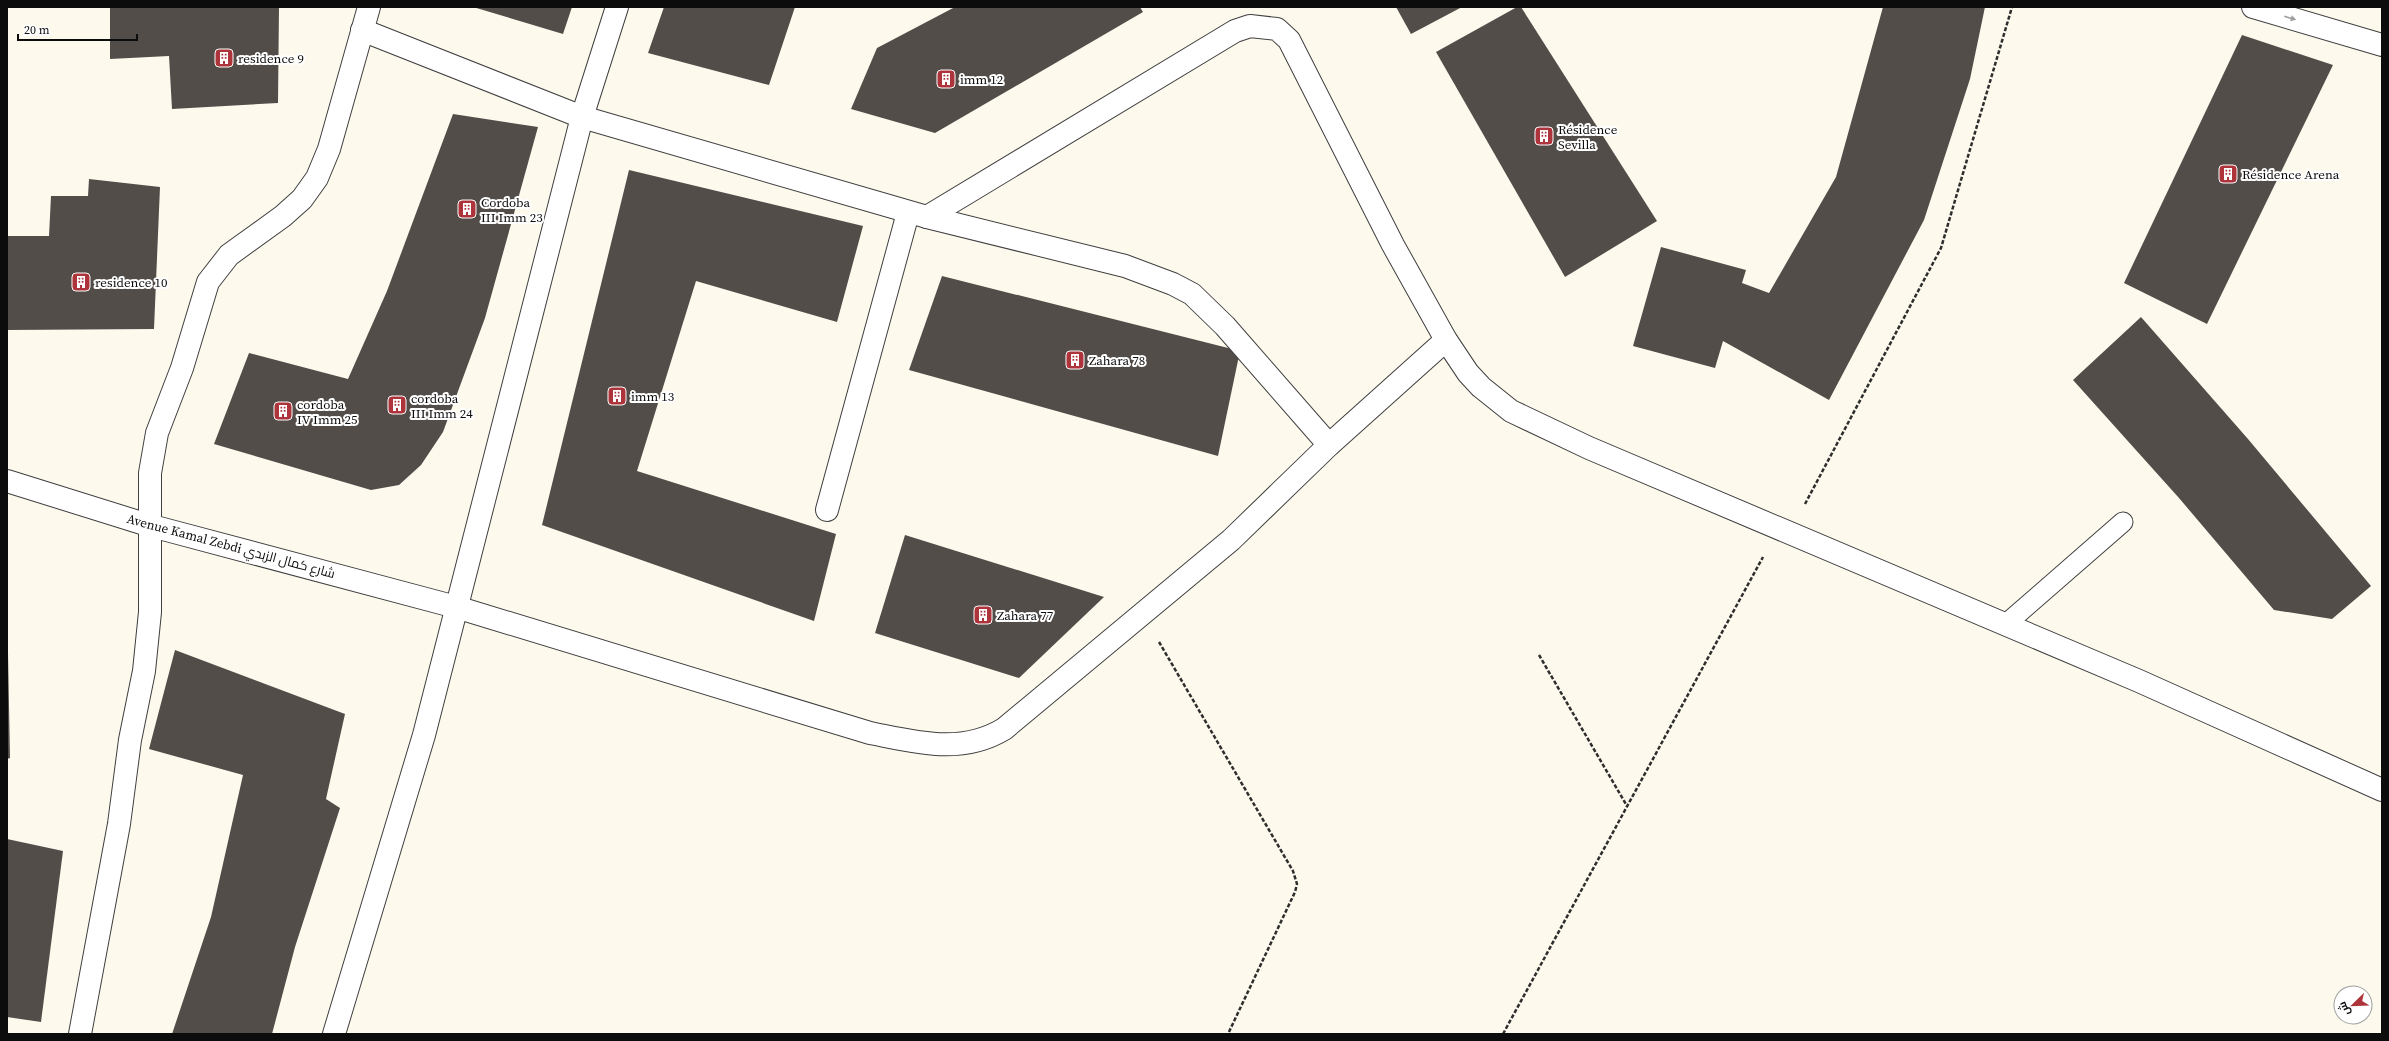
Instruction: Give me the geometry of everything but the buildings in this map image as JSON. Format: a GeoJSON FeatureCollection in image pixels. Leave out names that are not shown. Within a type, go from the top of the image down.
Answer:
{"type":"FeatureCollection","features":[{"type":"Feature","properties":{"kind":"street"},"geometry":{"type":"LineString","coordinates":[[80,1034],[119,824],[130,740],[144,670],[150,612],[148,525],[150,473],[157,433],[182,368],[208,282],[229,255],[283,216],[302,199],[316,178],[329,149],[369,7]]}},
{"type":"Feature","properties":{"kind":"street"},"geometry":{"type":"LineString","coordinates":[[334,1034],[394,841],[424,735],[582,117],[617,7]]}},
{"type":"Feature","properties":{"kind":"street"},"geometry":{"type":"LineString","coordinates":[[2253,7],[2382,45]]}},
{"type":"Feature","properties":{"kind":"street"},"geometry":{"type":"LineString","coordinates":[[827,510],[918,215],[1235,31],[1250,26],[1277,29],[1289,40],[1393,245],[1446,340],[1481,387],[1511,411],[1590,448],[2139,681],[2382,790]]}},
{"type":"Feature","properties":{"kind":"street"},"geometry":{"type":"LineString","coordinates":[[362,30],[582,117],[918,215],[1125,266],[1173,284],[1192,294],[1225,326],[1329,445]]}},
{"type":"Feature","properties":{"kind":"street","name":"Avenue Kamal Zebdi شارع كمال الزبدي"},"geometry":{"type":"LineString","coordinates":[[7,481],[148,525],[456,607],[870,733],[929,745],[955,745],[990,738],[1004,729],[1231,540],[1329,445],[1446,340]]}},
{"type":"Feature","properties":{"kind":"lane"},"geometry":{"type":"LineString","coordinates":[[2006,624],[2123,522]]}},
{"type":"Feature","properties":{"kind":"path"},"geometry":{"type":"LineString","coordinates":[[1503,1034],[1627,806],[1784,531],[1941,248],[2012,7]]}},
{"type":"Feature","properties":{"kind":"path"},"geometry":{"type":"LineString","coordinates":[[1143,614],[1293,871],[1297,884],[1295,892],[1228,1034]]}},
{"type":"Feature","properties":{"kind":"path"},"geometry":{"type":"LineString","coordinates":[[1539,655],[1627,806]]}},
{"type":"Feature","properties":{"kind":"place","name":"residence 9"},"geometry":{"type":"Point","coordinates":[224,58]}},
{"type":"Feature","properties":{"kind":"place","name":"imm 12"},"geometry":{"type":"Point","coordinates":[946,79]}},
{"type":"Feature","properties":{"kind":"place","name":"Résidence Sevilla"},"geometry":{"type":"Point","coordinates":[1544,136]}},
{"type":"Feature","properties":{"kind":"place","name":"Résidence Arena"},"geometry":{"type":"Point","coordinates":[2228,174]}},
{"type":"Feature","properties":{"kind":"place","name":"Cordoba III Imm 23"},"geometry":{"type":"Point","coordinates":[467,209]}},
{"type":"Feature","properties":{"kind":"place","name":"residence 10"},"geometry":{"type":"Point","coordinates":[81,282]}},
{"type":"Feature","properties":{"kind":"place","name":"Zahara 78"},"geometry":{"type":"Point","coordinates":[1075,360]}},
{"type":"Feature","properties":{"kind":"place","name":"imm 13"},"geometry":{"type":"Point","coordinates":[617,396]}},
{"type":"Feature","properties":{"kind":"place","name":"cordoba III Imm 24"},"geometry":{"type":"Point","coordinates":[397,405]}},
{"type":"Feature","properties":{"kind":"place","name":"cordoba IV Imm 25"},"geometry":{"type":"Point","coordinates":[283,411]}},
{"type":"Feature","properties":{"kind":"place","name":"Zahara 77"},"geometry":{"type":"Point","coordinates":[983,615]}}]}
